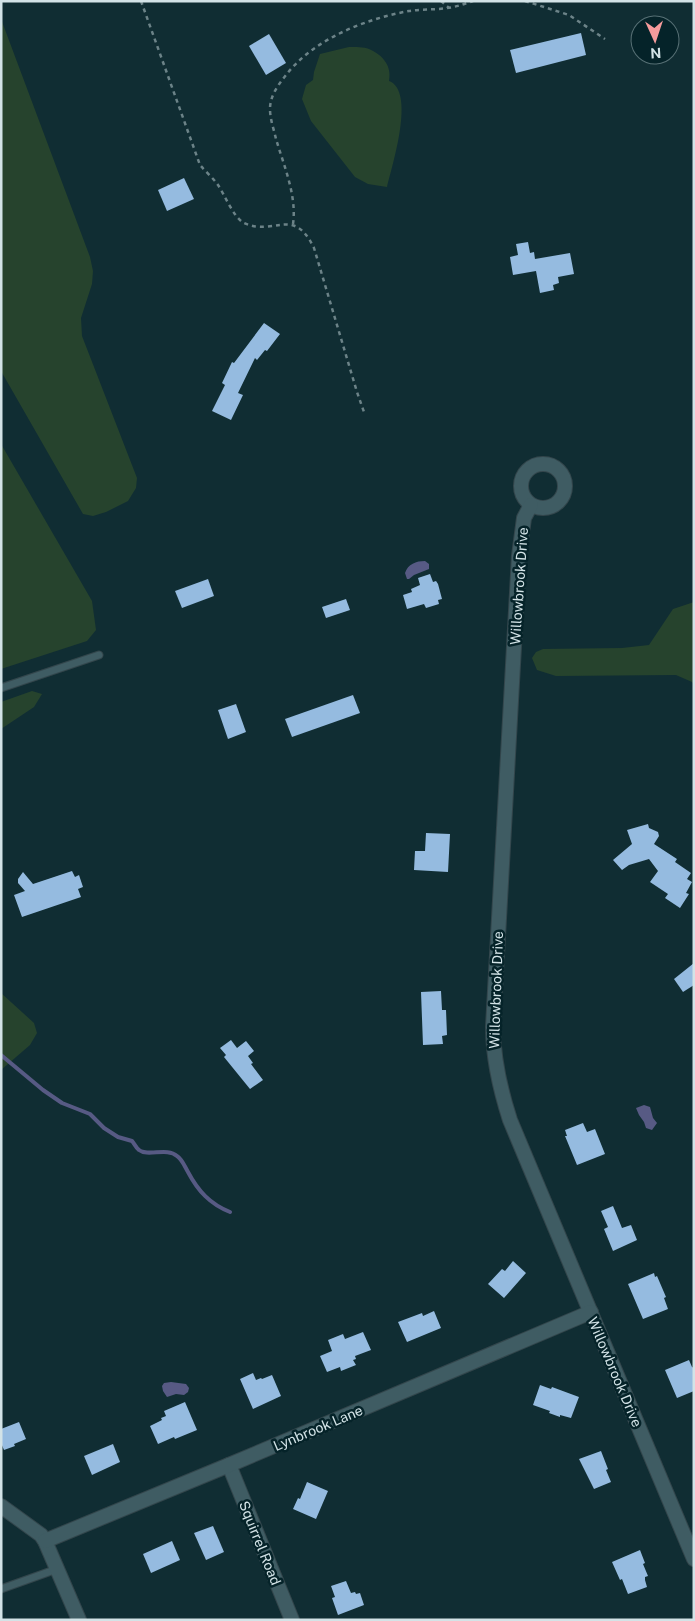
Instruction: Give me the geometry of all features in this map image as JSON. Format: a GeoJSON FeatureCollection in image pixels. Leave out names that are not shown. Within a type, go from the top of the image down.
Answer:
{"type":"FeatureCollection","features":[{"type":"Feature","properties":{"kind":"street","name":"Willowbrook Drive"},"geometry":{"type":"LineString","coordinates":[[531,505],[524,518],[519,556],[493,1027],[494,1050],[500,1086],[510,1120],[694,1559]]}},
{"type":"Feature","properties":{"kind":"street","name":"Lynbrook Lane"},"geometry":{"type":"LineString","coordinates":[[45,1541],[229,1466],[590,1312]]}},
{"type":"Feature","properties":{"kind":"street","name":"Squirrel Road"},"geometry":{"type":"LineString","coordinates":[[229,1466],[292,1620]]}},
{"type":"Feature","properties":{"kind":"street"},"geometry":{"type":"LineString","coordinates":[[1,1506],[41,1535],[79,1620]]}},
{"type":"Feature","properties":{"kind":"lane"},"geometry":{"type":"LineString","coordinates":[[1,688],[99,655]]}},
{"type":"Feature","properties":{"kind":"lane"},"geometry":{"type":"LineString","coordinates":[[1,1589],[57,1569]]}},
{"type":"Feature","properties":{"kind":"path"},"geometry":{"type":"LineString","coordinates":[[141,1],[200,165],[217,184],[233,211],[243,222],[259,226],[293,225],[302,230],[309,238],[314,248],[356,392],[365,415]]}},
{"type":"Feature","properties":{"kind":"path"},"geometry":{"type":"LineString","coordinates":[[442,1],[449,8]]}},
{"type":"Feature","properties":{"kind":"path"},"geometry":{"type":"LineString","coordinates":[[293,225],[295,214],[292,195],[270,108],[275,90],[291,69],[308,52],[333,36],[354,27],[397,14],[449,8],[473,1]]}},
{"type":"Feature","properties":{"kind":"path"},"geometry":{"type":"LineString","coordinates":[[525,1],[569,15],[605,39]]}},
{"type":"Feature","properties":{"kind":"green space"},"geometry":{"type":"Polygon","coordinates":[[[1,19],[90,257],[93,271],[92,284],[81,318],[82,336],[137,478],[136,488],[128,501],[93,516],[83,514],[1,371],[1,19]]]}},
{"type":"Feature","properties":{"kind":"green space"},"geometry":{"type":"Polygon","coordinates":[[[349,47],[369,49],[382,58],[388,66],[389,81],[397,88],[401,99],[400,130],[387,187],[368,184],[355,177],[311,121],[302,99],[306,85],[313,80],[320,54],[349,47]]]}},
{"type":"Feature","properties":{"kind":"green space"},"geometry":{"type":"Polygon","coordinates":[[[1,444],[92,601],[96,630],[87,641],[1,669],[1,444]]]}},
{"type":"Feature","properties":{"kind":"green space"},"geometry":{"type":"Polygon","coordinates":[[[694,602],[694,685],[692,682],[676,675],[556,676],[537,670],[532,658],[536,652],[543,649],[622,648],[649,645],[673,609],[694,602]]]}},
{"type":"Feature","properties":{"kind":"green space"},"geometry":{"type":"Polygon","coordinates":[[[32,691],[42,694],[34,707],[1,729],[1,702],[32,691]]]}},
{"type":"Feature","properties":{"kind":"green space"},"geometry":{"type":"Polygon","coordinates":[[[1,993],[34,1023],[37,1033],[30,1045],[1,1070],[1,993]]]}},
{"type":"Feature","properties":{"kind":"water"},"geometry":{"type":"Polygon","coordinates":[[[425,561],[429,564],[429,569],[407,579],[405,573],[410,565],[425,561]]]}},
{"type":"Feature","properties":{"kind":"water"},"geometry":{"type":"Polygon","coordinates":[[[644,1105],[650,1107],[653,1118],[657,1123],[652,1130],[646,1128],[636,1108],[644,1105]]]}},
{"type":"Feature","properties":{"kind":"water"},"geometry":{"type":"Polygon","coordinates":[[[164,1383],[186,1384],[189,1388],[188,1392],[184,1395],[176,1394],[167,1397],[162,1386],[164,1383]]]}},
{"type":"Feature","properties":{"kind":"building"},"geometry":{"type":"Polygon","coordinates":[[[581,33],[586,55],[516,73],[510,50],[581,33]]]}},
{"type":"Feature","properties":{"kind":"building"},"geometry":{"type":"Polygon","coordinates":[[[269,34],[286,63],[266,75],[249,46],[269,34]]]}},
{"type":"Feature","properties":{"kind":"building"},"geometry":{"type":"Polygon","coordinates":[[[184,178],[194,199],[167,211],[158,190],[184,178]]]}},
{"type":"Feature","properties":{"kind":"building"},"geometry":{"type":"Polygon","coordinates":[[[528,242],[530,253],[534,252],[535,259],[570,253],[574,274],[558,277],[559,283],[553,285],[554,290],[540,293],[536,271],[513,275],[510,257],[518,255],[516,244],[528,242]]]}},
{"type":"Feature","properties":{"kind":"building"},"geometry":{"type":"Polygon","coordinates":[[[264,323],[280,334],[267,351],[265,350],[257,360],[255,358],[238,393],[243,395],[231,420],[212,411],[225,385],[222,383],[232,362],[234,363],[264,323]]]}},
{"type":"Feature","properties":{"kind":"building"},"geometry":{"type":"Polygon","coordinates":[[[430,574],[433,582],[436,581],[438,584],[442,599],[438,600],[439,604],[426,608],[424,604],[407,609],[403,595],[412,592],[411,589],[420,585],[418,578],[430,574]]]}},
{"type":"Feature","properties":{"kind":"building"},"geometry":{"type":"Polygon","coordinates":[[[208,579],[214,596],[182,608],[175,591],[208,579]]]}},
{"type":"Feature","properties":{"kind":"building"},"geometry":{"type":"Polygon","coordinates":[[[346,599],[350,610],[326,618],[322,607],[346,599]]]}},
{"type":"Feature","properties":{"kind":"building"},"geometry":{"type":"Polygon","coordinates":[[[353,695],[360,713],[292,737],[285,719],[353,695]]]}},
{"type":"Feature","properties":{"kind":"building"},"geometry":{"type":"Polygon","coordinates":[[[236,704],[246,732],[228,739],[218,710],[236,704]]]}},
{"type":"Feature","properties":{"kind":"building"},"geometry":{"type":"Polygon","coordinates":[[[648,824],[649,828],[658,832],[659,836],[654,844],[677,859],[675,862],[691,873],[687,879],[692,882],[686,893],[689,894],[680,908],[665,898],[668,894],[650,882],[658,871],[649,859],[629,865],[622,870],[613,860],[632,844],[627,830],[648,824]]]}},
{"type":"Feature","properties":{"kind":"building"},"geometry":{"type":"Polygon","coordinates":[[[426,833],[450,834],[448,872],[414,870],[415,851],[425,851],[426,833]]]}},
{"type":"Feature","properties":{"kind":"building"},"geometry":{"type":"Polygon","coordinates":[[[72,871],[75,877],[79,875],[83,887],[78,889],[81,897],[22,917],[14,895],[25,891],[18,883],[18,879],[23,872],[33,884],[72,871]]]}},
{"type":"Feature","properties":{"kind":"building"},"geometry":{"type":"Polygon","coordinates":[[[694,963],[694,985],[683,992],[674,979],[694,963]]]}},
{"type":"Feature","properties":{"kind":"building"},"geometry":{"type":"Polygon","coordinates":[[[441,991],[442,1010],[446,1010],[447,1035],[442,1036],[443,1044],[423,1045],[421,992],[441,991]]]}},
{"type":"Feature","properties":{"kind":"building"},"geometry":{"type":"Polygon","coordinates":[[[231,1040],[237,1048],[246,1041],[254,1051],[248,1056],[253,1063],[251,1064],[263,1080],[250,1089],[224,1057],[226,1055],[220,1048],[231,1040]]]}},
{"type":"Feature","properties":{"kind":"building"},"geometry":{"type":"Polygon","coordinates":[[[583,1123],[587,1132],[595,1129],[605,1154],[577,1165],[565,1136],[567,1136],[565,1130],[583,1123]]]}},
{"type":"Feature","properties":{"kind":"building"},"geometry":{"type":"Polygon","coordinates":[[[613,1206],[622,1228],[631,1225],[637,1240],[613,1251],[604,1229],[608,1227],[601,1211],[613,1206]]]}},
{"type":"Feature","properties":{"kind":"building"},"geometry":{"type":"Polygon","coordinates":[[[513,1261],[526,1273],[504,1298],[488,1284],[502,1269],[505,1271],[513,1261]]]}},
{"type":"Feature","properties":{"kind":"building"},"geometry":{"type":"Polygon","coordinates":[[[654,1273],[666,1297],[664,1298],[668,1309],[643,1319],[628,1284],[654,1273]]]}},
{"type":"Feature","properties":{"kind":"building"},"geometry":{"type":"Polygon","coordinates":[[[434,1311],[441,1328],[407,1342],[398,1322],[422,1313],[423,1316],[434,1311]]]}},
{"type":"Feature","properties":{"kind":"building"},"geometry":{"type":"Polygon","coordinates":[[[363,1332],[371,1350],[355,1356],[356,1359],[353,1360],[356,1365],[341,1371],[340,1367],[327,1372],[320,1356],[332,1351],[328,1340],[343,1334],[345,1339],[363,1332]]]}},
{"type":"Feature","properties":{"kind":"building"},"geometry":{"type":"Polygon","coordinates":[[[689,1360],[694,1368],[694,1391],[677,1398],[665,1370],[689,1360]]]}},
{"type":"Feature","properties":{"kind":"building"},"geometry":{"type":"Polygon","coordinates":[[[253,1373],[256,1380],[272,1375],[281,1396],[253,1409],[240,1379],[253,1373]]]}},
{"type":"Feature","properties":{"kind":"building"},"geometry":{"type":"Polygon","coordinates":[[[540,1385],[551,1389],[552,1387],[579,1397],[571,1418],[560,1415],[560,1417],[533,1405],[540,1385]]]}},
{"type":"Feature","properties":{"kind":"building"},"geometry":{"type":"Polygon","coordinates":[[[185,1402],[197,1430],[158,1444],[150,1426],[166,1416],[164,1411],[185,1402]]]}},
{"type":"Feature","properties":{"kind":"building"},"geometry":{"type":"Polygon","coordinates":[[[19,1422],[26,1439],[4,1450],[1,1443],[1,1429],[19,1422]]]}},
{"type":"Feature","properties":{"kind":"building"},"geometry":{"type":"Polygon","coordinates":[[[113,1444],[120,1462],[92,1475],[84,1456],[113,1444]]]}},
{"type":"Feature","properties":{"kind":"building"},"geometry":{"type":"Polygon","coordinates":[[[601,1451],[611,1482],[594,1489],[579,1459],[601,1451]]]}},
{"type":"Feature","properties":{"kind":"building"},"geometry":{"type":"Polygon","coordinates":[[[307,1482],[328,1491],[316,1519],[293,1509],[298,1498],[300,1499],[307,1482]]]}},
{"type":"Feature","properties":{"kind":"building"},"geometry":{"type":"Polygon","coordinates":[[[213,1526],[224,1552],[206,1560],[194,1533],[213,1526]]]}},
{"type":"Feature","properties":{"kind":"building"},"geometry":{"type":"Polygon","coordinates":[[[172,1541],[180,1560],[151,1573],[143,1554],[172,1541]]]}},
{"type":"Feature","properties":{"kind":"building"},"geometry":{"type":"Polygon","coordinates":[[[640,1550],[648,1576],[645,1577],[647,1587],[628,1594],[612,1562],[640,1550]]]}},
{"type":"Feature","properties":{"kind":"building"},"geometry":{"type":"Polygon","coordinates":[[[346,1581],[351,1593],[360,1593],[364,1605],[338,1615],[332,1598],[335,1597],[331,1586],[346,1581]]]}},
{"type":"Feature","properties":{"kind":"waterway"},"geometry":{"type":"LineString","coordinates":[[1,1055],[43,1090],[62,1103],[90,1114],[104,1128],[118,1137],[132,1141],[139,1150],[147,1153],[173,1153],[182,1161],[205,1196],[216,1205],[230,1212]]}}]}
